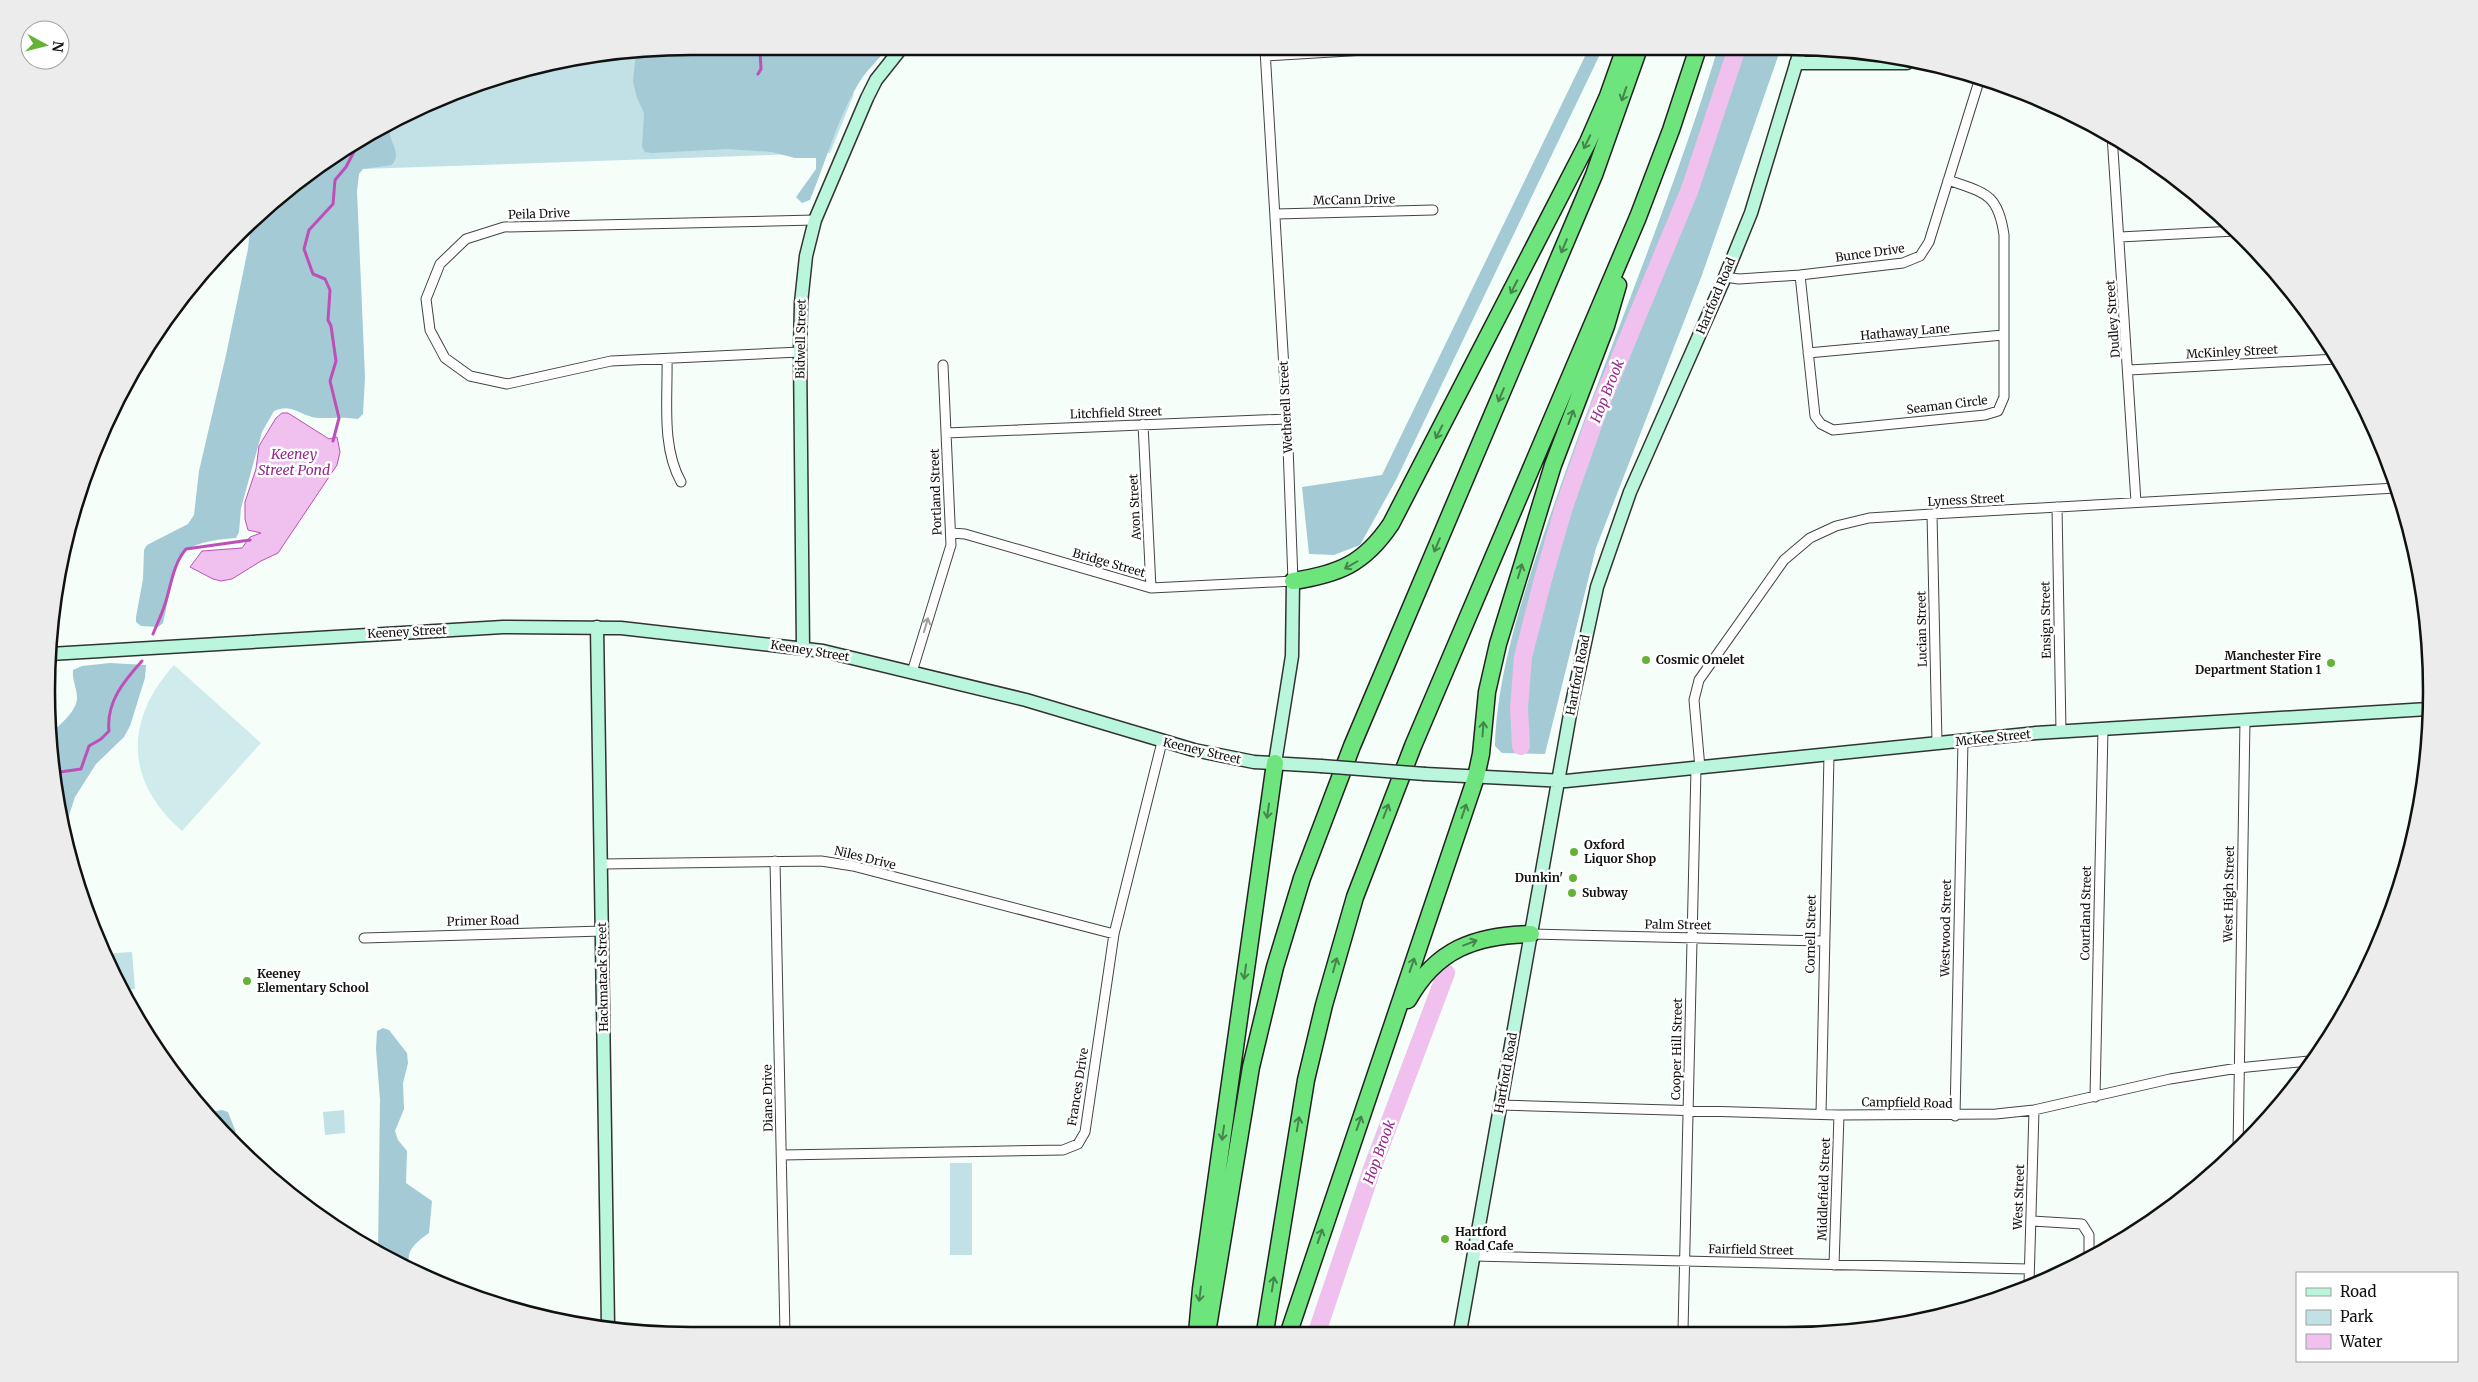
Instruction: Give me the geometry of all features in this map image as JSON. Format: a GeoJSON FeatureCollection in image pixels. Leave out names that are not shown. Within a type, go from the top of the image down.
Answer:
{"type":"FeatureCollection","features":[{"type":"Feature","properties":{"kind":"highway"},"geometry":{"type":"LineString","coordinates":[[1292,581],[1324,576],[1355,563],[1373,548],[1391,524],[1588,142],[1622,55]]}},
{"type":"Feature","properties":{"kind":"highway"},"geometry":{"type":"LineString","coordinates":[[1208,1327],[1251,1068],[1275,967],[1308,860],[1352,746],[1588,190],[1636,55]]}},
{"type":"Feature","properties":{"kind":"highway"},"geometry":{"type":"LineString","coordinates":[[1266,1327],[1306,1080],[1326,996],[1355,897],[1410,754],[1625,247],[1660,160],[1696,55]]}},
{"type":"Feature","properties":{"kind":"highway"},"geometry":{"type":"LineString","coordinates":[[1290,1327],[1476,777],[1481,754],[1487,692],[1498,644],[1553,465],[1611,311],[1625,247]]}},
{"type":"Feature","properties":{"kind":"highway"},"geometry":{"type":"LineString","coordinates":[[1198,1327],[1201,1289],[1275,763]]}},
{"type":"Feature","properties":{"kind":"highway"},"geometry":{"type":"LineString","coordinates":[[1380,1061],[1414,988],[1441,960],[1459,948],[1478,940],[1531,934]]}},
{"type":"Feature","properties":{"kind":"main road","name":"Bidwell Street"},"geometry":{"type":"LineString","coordinates":[[803,648],[800,352],[806,256],[815,220],[866,98],[876,80],[896,55]]}},
{"type":"Feature","properties":{"kind":"main road","name":"Hartford Road"},"geometry":{"type":"LineString","coordinates":[[1461,1327],[1558,782],[1585,638],[1597,587],[1612,539],[1634,483],[1725,277],[1764,174],[1799,55]]}},
{"type":"Feature","properties":{"kind":"main road"},"geometry":{"type":"LineString","coordinates":[[1796,63],[1888,63]]}},
{"type":"Feature","properties":{"kind":"main road","name":"Wetherell Street"},"geometry":{"type":"LineString","coordinates":[[1275,763],[1292,656],[1292,581]]}},
{"type":"Feature","properties":{"kind":"main road","name":"Keeney Street"},"geometry":{"type":"LineString","coordinates":[[56,654],[503,627],[597,627],[645,630],[803,648],[846,656],[1032,702],[1162,742],[1225,757],[1275,763],[1558,782]]}},
{"type":"Feature","properties":{"kind":"main road","name":"Hackmatack Street"},"geometry":{"type":"LineString","coordinates":[[597,627],[608,1322]]}},
{"type":"Feature","properties":{"kind":"main road","name":"McKee Street"},"geometry":{"type":"LineString","coordinates":[[1558,782],[2061,731],[2423,709]]}},
{"type":"Feature","properties":{"kind":"street","name":"Wetherell Street"},"geometry":{"type":"LineString","coordinates":[[1266,55],[1287,419],[1292,581]]}},
{"type":"Feature","properties":{"kind":"street","name":"Bunce Drive"},"geometry":{"type":"LineString","coordinates":[[1725,277],[1739,279],[1800,275],[1903,263],[1920,256],[1929,242],[1978,85]]}},
{"type":"Feature","properties":{"kind":"street","name":"Dudley Street"},"geometry":{"type":"LineString","coordinates":[[2113,145],[2129,370],[2136,502]]}},
{"type":"Feature","properties":{"kind":"street","name":"Seaman Circle"},"geometry":{"type":"LineString","coordinates":[[1800,275],[1814,416],[1821,424],[1833,430],[1998,411],[2004,397],[2004,235],[2001,215],[1993,201],[1982,192],[1948,180]]}},
{"type":"Feature","properties":{"kind":"street","name":"McCann Drive"},"geometry":{"type":"LineString","coordinates":[[1276,214],[1433,210]]}},
{"type":"Feature","properties":{"kind":"street","name":"Peila Drive"},"geometry":{"type":"LineString","coordinates":[[800,352],[611,361],[506,384],[470,376],[444,358],[430,330],[426,299],[440,264],[466,239],[504,227],[815,220]]}},
{"type":"Feature","properties":{"kind":"street"},"geometry":{"type":"LineString","coordinates":[[2120,237],[2225,231]]}},
{"type":"Feature","properties":{"kind":"street","name":"Hathaway Lane"},"geometry":{"type":"LineString","coordinates":[[1808,353],[2003,335]]}},
{"type":"Feature","properties":{"kind":"street"},"geometry":{"type":"LineString","coordinates":[[668,359],[669,449],[674,470],[681,482]]}},
{"type":"Feature","properties":{"kind":"street","name":"McKinley Street"},"geometry":{"type":"LineString","coordinates":[[2129,370],[2329,359]]}},
{"type":"Feature","properties":{"kind":"street","name":"Portland Street"},"geometry":{"type":"LineString","coordinates":[[912,672],[951,545],[944,365]]}},
{"type":"Feature","properties":{"kind":"street","name":"Litchfield Street"},"geometry":{"type":"LineString","coordinates":[[946,433],[1287,419]]}},
{"type":"Feature","properties":{"kind":"street","name":"Avon Street"},"geometry":{"type":"LineString","coordinates":[[1143,424],[1151,588]]}},
{"type":"Feature","properties":{"kind":"street","name":"Lyness Street"},"geometry":{"type":"LineString","coordinates":[[1698,768],[1694,700],[1699,680],[1784,560],[1810,538],[1836,526],[1869,518],[2389,488]]}},
{"type":"Feature","properties":{"kind":"street","name":"Ensign Street"},"geometry":{"type":"LineString","coordinates":[[2057,507],[2061,731]]}},
{"type":"Feature","properties":{"kind":"street","name":"Lucian Street"},"geometry":{"type":"LineString","coordinates":[[1932,514],[1938,743]]}},
{"type":"Feature","properties":{"kind":"street","name":"Bridge Street"},"geometry":{"type":"LineString","coordinates":[[952,533],[966,534],[1151,588],[1292,581]]}},
{"type":"Feature","properties":{"kind":"street","name":"West High Street"},"geometry":{"type":"LineString","coordinates":[[2238,1140],[2245,720]]}},
{"type":"Feature","properties":{"kind":"street","name":"Courtland Street"},"geometry":{"type":"LineString","coordinates":[[2095,1097],[2103,729]]}},
{"type":"Feature","properties":{"kind":"street","name":"Westwood Street"},"geometry":{"type":"LineString","coordinates":[[1955,1116],[1963,741]]}},
{"type":"Feature","properties":{"kind":"street","name":"Frances Drive"},"geometry":{"type":"LineString","coordinates":[[782,1155],[1063,1150],[1078,1144],[1085,1132],[1114,934],[1162,742]]}},
{"type":"Feature","properties":{"kind":"street","name":"Cornell Street"},"geometry":{"type":"LineString","coordinates":[[1821,1114],[1823,941],[1829,755]]}},
{"type":"Feature","properties":{"kind":"street","name":"Cooper Hill Street"},"geometry":{"type":"LineString","coordinates":[[1683,1327],[1691,938],[1698,768]]}},
{"type":"Feature","properties":{"kind":"street","name":"Diane Drive"},"geometry":{"type":"LineString","coordinates":[[775,861],[785,1327]]}},
{"type":"Feature","properties":{"kind":"street","name":"Niles Drive"},"geometry":{"type":"LineString","coordinates":[[602,864],[821,861],[853,866],[1114,934]]}},
{"type":"Feature","properties":{"kind":"street","name":"Primer Road"},"geometry":{"type":"LineString","coordinates":[[364,938],[603,930]]}},
{"type":"Feature","properties":{"kind":"street","name":"Palm Street"},"geometry":{"type":"LineString","coordinates":[[1531,934],[1823,941]]}},
{"type":"Feature","properties":{"kind":"street","name":"Campfield Road"},"geometry":{"type":"LineString","coordinates":[[1500,1105],[1839,1115],[1955,1116],[2034,1110],[2170,1079],[2238,1068],[2304,1061]]}},
{"type":"Feature","properties":{"kind":"street","name":"West Street"},"geometry":{"type":"LineString","coordinates":[[2029,1279],[2034,1110]]}},
{"type":"Feature","properties":{"kind":"street","name":"Middlefield Street"},"geometry":{"type":"LineString","coordinates":[[1834,1265],[1839,1115]]}},
{"type":"Feature","properties":{"kind":"street"},"geometry":{"type":"LineString","coordinates":[[2032,1221],[2082,1224],[2089,1235],[2089,1250]]}},
{"type":"Feature","properties":{"kind":"street","name":"Fairfield Street"},"geometry":{"type":"LineString","coordinates":[[1473,1256],[2029,1269]]}},
{"type":"Feature","properties":{"kind":"green space"},"geometry":{"type":"Polygon","coordinates":[[[691,55],[836,55],[854,94],[830,153],[362,169],[361,147],[448,103],[526,77],[608,60],[649,56],[691,55]]]}},
{"type":"Feature","properties":{"kind":"green space"},"geometry":{"type":"Polygon","coordinates":[[[132,952],[135,989],[130,989],[112,953],[132,952]]]}},
{"type":"Feature","properties":{"kind":"green space"},"geometry":{"type":"Polygon","coordinates":[[[344,1110],[345,1133],[325,1135],[323,1112],[344,1110]]]}},
{"type":"Feature","properties":{"kind":"green space"},"geometry":{"type":"Polygon","coordinates":[[[950,1163],[972,1163],[972,1255],[950,1255],[950,1163]]]}},
{"type":"Feature","properties":{"kind":"shaded area"},"geometry":{"type":"Polygon","coordinates":[[[691,55],[882,55],[862,78],[854,92],[833,138],[810,200],[802,203],[796,197],[816,169],[816,158],[795,158],[772,152],[728,149],[645,152],[642,147],[644,113],[637,98],[633,81],[635,57],[691,55]]]}},
{"type":"Feature","properties":{"kind":"shaded area"},"geometry":{"type":"Polygon","coordinates":[[[1586,55],[1600,55],[1396,480],[1360,545],[1334,555],[1309,554],[1302,487],[1382,475],[1586,55]]]}},
{"type":"Feature","properties":{"kind":"shaded area"},"geometry":{"type":"Polygon","coordinates":[[[1716,55],[1779,55],[1702,275],[1596,548],[1545,754],[1502,753],[1495,746],[1497,715],[1502,683],[1517,618],[1578,437],[1661,216],[1716,55]]]}},
{"type":"Feature","properties":{"kind":"shaded area"},"geometry":{"type":"Polygon","coordinates":[[[390,131],[396,154],[395,161],[392,165],[363,169],[359,174],[357,191],[365,377],[363,414],[358,419],[319,418],[287,408],[274,411],[262,432],[241,508],[239,532],[236,538],[196,545],[185,552],[173,572],[163,623],[158,627],[141,626],[136,622],[136,617],[143,579],[144,550],[147,545],[188,524],[194,515],[199,471],[248,249],[250,233],[304,186],[338,162],[390,131]]]}},
{"type":"Feature","properties":{"kind":"shaded area"},"geometry":{"type":"Polygon","coordinates":[[[110,663],[146,665],[145,678],[130,726],[124,737],[96,764],[75,797],[69,815],[69,824],[60,774],[56,729],[74,709],[77,694],[73,670],[82,666],[110,663]]]}},
{"type":"Feature","properties":{"kind":"shaded area"},"geometry":{"type":"Polygon","coordinates":[[[174,665],[261,743],[182,831],[163,812],[150,792],[141,771],[138,750],[140,729],[146,707],[158,686],[174,665]]]}},
{"type":"Feature","properties":{"kind":"shaded area"},"geometry":{"type":"Polygon","coordinates":[[[383,1028],[389,1030],[407,1053],[408,1063],[403,1083],[404,1109],[395,1131],[398,1140],[407,1151],[406,1183],[432,1201],[429,1233],[411,1249],[409,1261],[378,1245],[380,1100],[376,1049],[377,1031],[383,1028]]]}},
{"type":"Feature","properties":{"kind":"shaded area"},"geometry":{"type":"Polygon","coordinates":[[[222,1110],[228,1112],[236,1136],[214,1111],[222,1110]]]}},
{"type":"Feature","properties":{"kind":"water","name":"Keeney Street Pond"},"geometry":{"type":"Polygon","coordinates":[[[282,413],[288,413],[329,439],[337,437],[340,452],[337,465],[278,553],[232,579],[221,581],[213,579],[190,567],[202,551],[242,548],[250,537],[261,533],[248,530],[245,519],[245,502],[256,469],[259,446],[276,418],[282,413]]]}},
{"type":"Feature","properties":{"kind":"waterway"},"geometry":{"type":"LineString","coordinates":[[758,74],[761,69],[760,55]]}},
{"type":"Feature","properties":{"kind":"waterway","name":"Hop Brook"},"geometry":{"type":"LineString","coordinates":[[1521,746],[1519,708],[1523,657],[1564,507],[1599,408],[1690,189],[1735,55]]}},
{"type":"Feature","properties":{"kind":"waterway"},"geometry":{"type":"LineString","coordinates":[[333,441],[339,418],[330,381],[336,361],[331,326],[328,320],[330,290],[325,279],[313,274],[304,249],[309,230],[333,204],[335,180],[346,167],[354,152]]}},
{"type":"Feature","properties":{"kind":"waterway"},"geometry":{"type":"LineString","coordinates":[[153,634],[164,608],[175,568],[186,549],[250,540]]}},
{"type":"Feature","properties":{"kind":"waterway"},"geometry":{"type":"LineString","coordinates":[[60,772],[81,769],[89,746],[101,739],[109,731],[110,711],[113,701],[123,684],[142,661]]}},
{"type":"Feature","properties":{"kind":"waterway","name":"Hop Brook"},"geometry":{"type":"LineString","coordinates":[[1319,1327],[1373,1166],[1446,973]]}},
{"type":"Feature","properties":{"kind":"place","name":"Cosmic Omelet"},"geometry":{"type":"Point","coordinates":[1646,660]}},
{"type":"Feature","properties":{"kind":"place","name":"Manchester Fire Department Station 1"},"geometry":{"type":"Point","coordinates":[2331,663]}},
{"type":"Feature","properties":{"kind":"place","name":"Oxford Liquor Shop"},"geometry":{"type":"Point","coordinates":[1574,852]}},
{"type":"Feature","properties":{"kind":"place","name":"Dunkin'"},"geometry":{"type":"Point","coordinates":[1573,878]}},
{"type":"Feature","properties":{"kind":"place","name":"Subway"},"geometry":{"type":"Point","coordinates":[1572,893]}},
{"type":"Feature","properties":{"kind":"place","name":"Keeney Elementary School"},"geometry":{"type":"Point","coordinates":[247,981]}},
{"type":"Feature","properties":{"kind":"place","name":"Hartford Road Cafe"},"geometry":{"type":"Point","coordinates":[1445,1239]}}]}
